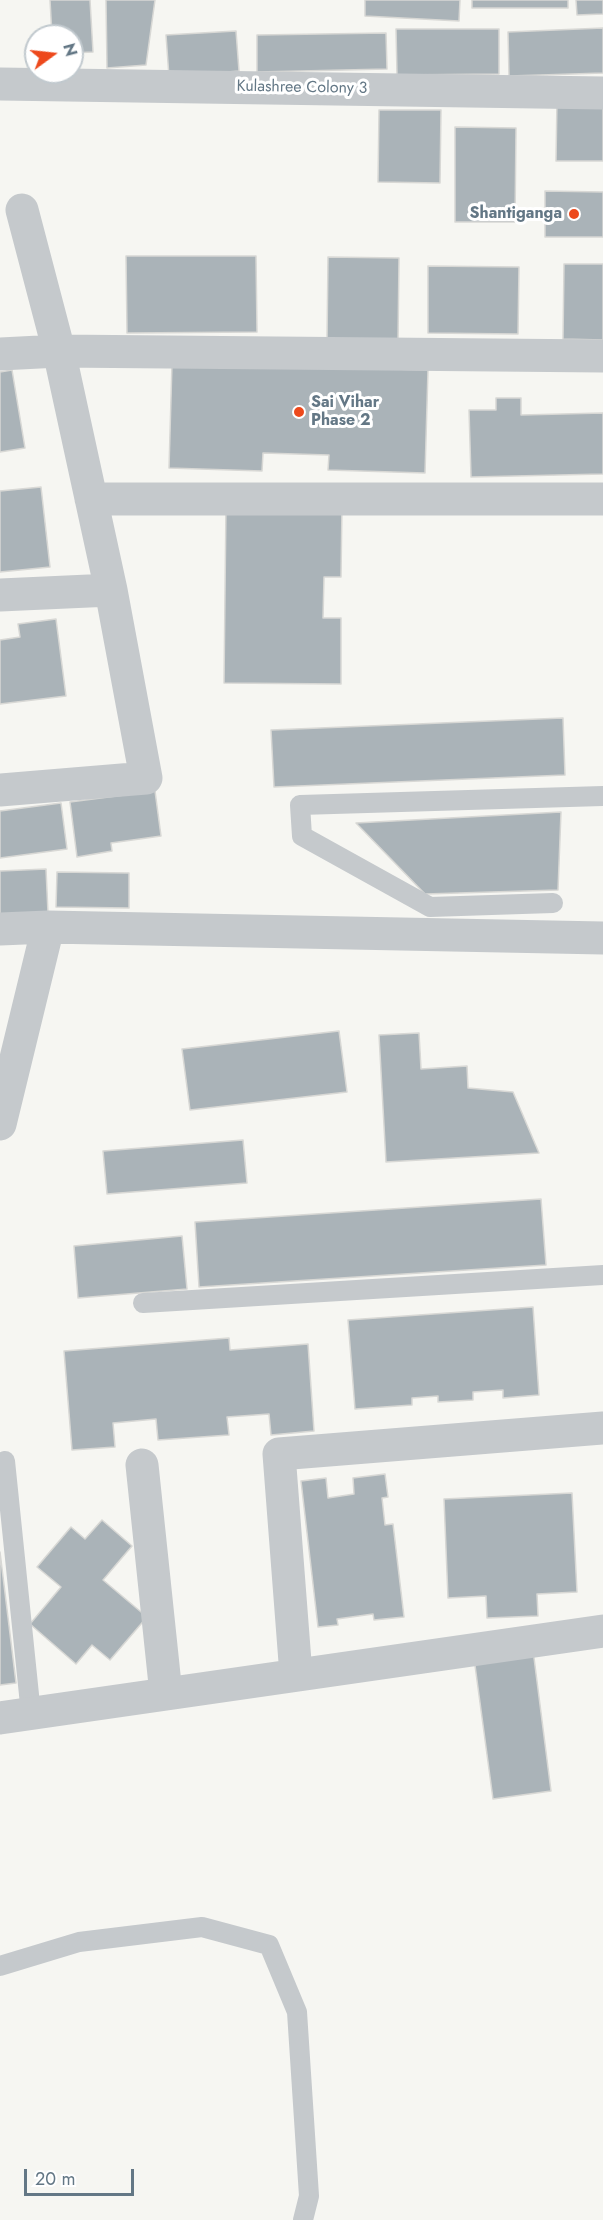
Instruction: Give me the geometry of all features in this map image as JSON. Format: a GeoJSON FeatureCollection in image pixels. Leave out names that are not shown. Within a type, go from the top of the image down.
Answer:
{"type":"FeatureCollection","features":[{"type":"Feature","properties":{"kind":"street","name":"Kulashree Colony 3"},"geometry":{"type":"LineString","coordinates":[[0,84],[603,93]]}},
{"type":"Feature","properties":{"kind":"street"},"geometry":{"type":"LineString","coordinates":[[0,790],[146,778],[92,499],[59,351],[22,210]]}},
{"type":"Feature","properties":{"kind":"street"},"geometry":{"type":"LineString","coordinates":[[0,354],[59,351],[603,356]]}},
{"type":"Feature","properties":{"kind":"street"},"geometry":{"type":"LineString","coordinates":[[92,499],[603,499]]}},
{"type":"Feature","properties":{"kind":"street"},"geometry":{"type":"LineString","coordinates":[[0,595],[111,590]]}},
{"type":"Feature","properties":{"kind":"street"},"geometry":{"type":"LineString","coordinates":[[0,1124],[48,927]]}},
{"type":"Feature","properties":{"kind":"street"},"geometry":{"type":"LineString","coordinates":[[0,929],[48,927],[603,938]]}},
{"type":"Feature","properties":{"kind":"street"},"geometry":{"type":"LineString","coordinates":[[296,1675],[279,1454],[603,1428]]}},
{"type":"Feature","properties":{"kind":"street"},"geometry":{"type":"LineString","coordinates":[[142,1464],[166,1694]]}},
{"type":"Feature","properties":{"kind":"street"},"geometry":{"type":"LineString","coordinates":[[16,1716],[603,1631]]}},
{"type":"Feature","properties":{"kind":"lane"},"geometry":{"type":"LineString","coordinates":[[554,903],[430,907],[302,836],[300,805],[603,796]]}},
{"type":"Feature","properties":{"kind":"lane"},"geometry":{"type":"LineString","coordinates":[[143,1303],[603,1275]]}},
{"type":"Feature","properties":{"kind":"lane"},"geometry":{"type":"LineString","coordinates":[[5,1461],[16,1716]]}},
{"type":"Feature","properties":{"kind":"lane"},"geometry":{"type":"LineString","coordinates":[[0,1966],[79,1941],[202,1927],[269,1945],[297,2012],[309,2196],[303,2220]]}},
{"type":"Feature","properties":{"kind":"building"},"geometry":{"type":"Polygon","coordinates":[[[50,0],[90,0],[93,52],[84,52],[84,24],[51,24],[50,0]]]}},
{"type":"Feature","properties":{"kind":"building"},"geometry":{"type":"Polygon","coordinates":[[[106,0],[155,0],[146,65],[107,68],[106,0]]]}},
{"type":"Feature","properties":{"kind":"building"},"geometry":{"type":"Polygon","coordinates":[[[365,0],[460,0],[459,21],[365,16],[365,0]]]}},
{"type":"Feature","properties":{"kind":"building"},"geometry":{"type":"Polygon","coordinates":[[[472,0],[568,0],[568,8],[472,8],[472,0]]]}},
{"type":"Feature","properties":{"kind":"building"},"geometry":{"type":"Polygon","coordinates":[[[576,0],[603,0],[603,14],[577,15],[576,0]]]}},
{"type":"Feature","properties":{"kind":"building"},"geometry":{"type":"Polygon","coordinates":[[[603,28],[603,73],[509,76],[508,32],[603,28]]]}},
{"type":"Feature","properties":{"kind":"building"},"geometry":{"type":"Polygon","coordinates":[[[396,29],[499,29],[499,74],[397,75],[396,29]]]}},
{"type":"Feature","properties":{"kind":"building"},"geometry":{"type":"Polygon","coordinates":[[[236,31],[239,71],[169,77],[166,35],[236,31]]]}},
{"type":"Feature","properties":{"kind":"building"},"geometry":{"type":"Polygon","coordinates":[[[386,33],[387,69],[257,72],[257,35],[386,33]]]}},
{"type":"Feature","properties":{"kind":"building"},"geometry":{"type":"Polygon","coordinates":[[[557,98],[603,98],[603,161],[556,161],[557,98]]]}},
{"type":"Feature","properties":{"kind":"building"},"geometry":{"type":"Polygon","coordinates":[[[379,110],[441,110],[440,183],[378,182],[379,110]]]}},
{"type":"Feature","properties":{"kind":"building"},"geometry":{"type":"Polygon","coordinates":[[[455,127],[516,128],[515,222],[455,222],[455,127]]]}},
{"type":"Feature","properties":{"kind":"building","name":"Shantiganga"},"geometry":{"type":"Polygon","coordinates":[[[545,191],[603,192],[603,237],[545,237],[545,191]]]}},
{"type":"Feature","properties":{"kind":"building"},"geometry":{"type":"Polygon","coordinates":[[[126,256],[256,256],[257,332],[127,333],[126,256]]]}},
{"type":"Feature","properties":{"kind":"building"},"geometry":{"type":"Polygon","coordinates":[[[328,257],[399,258],[398,341],[327,340],[328,257]]]}},
{"type":"Feature","properties":{"kind":"building"},"geometry":{"type":"Polygon","coordinates":[[[564,264],[603,264],[603,340],[563,339],[564,264]]]}},
{"type":"Feature","properties":{"kind":"building"},"geometry":{"type":"Polygon","coordinates":[[[428,266],[519,267],[518,334],[428,333],[428,266]]]}},
{"type":"Feature","properties":{"kind":"building","name":"Sai Vihar Phase 2"},"geometry":{"type":"Polygon","coordinates":[[[172,363],[428,370],[425,473],[328,470],[329,455],[263,453],[262,471],[169,468],[172,363]]]}},
{"type":"Feature","properties":{"kind":"building"},"geometry":{"type":"Polygon","coordinates":[[[12,370],[25,448],[0,452],[0,372],[12,370]]]}},
{"type":"Feature","properties":{"kind":"building"},"geometry":{"type":"Polygon","coordinates":[[[496,398],[521,398],[521,415],[603,413],[603,474],[471,477],[469,410],[496,410],[496,398]]]}},
{"type":"Feature","properties":{"kind":"building"},"geometry":{"type":"Polygon","coordinates":[[[41,487],[50,567],[0,572],[0,491],[41,487]]]}},
{"type":"Feature","properties":{"kind":"building"},"geometry":{"type":"Polygon","coordinates":[[[226,504],[342,505],[341,577],[324,577],[323,618],[341,618],[341,684],[224,683],[226,504]]]}},
{"type":"Feature","properties":{"kind":"building"},"geometry":{"type":"Polygon","coordinates":[[[56,619],[66,696],[0,704],[0,640],[20,637],[18,624],[56,619]]]}},
{"type":"Feature","properties":{"kind":"building"},"geometry":{"type":"Polygon","coordinates":[[[563,718],[565,775],[274,787],[271,730],[563,718]]]}},
{"type":"Feature","properties":{"kind":"building"},"geometry":{"type":"Polygon","coordinates":[[[155,791],[161,836],[111,843],[112,851],[77,857],[70,802],[155,791]]]}},
{"type":"Feature","properties":{"kind":"building"},"geometry":{"type":"Polygon","coordinates":[[[61,803],[67,849],[0,858],[0,811],[61,803]]]}},
{"type":"Feature","properties":{"kind":"building"},"geometry":{"type":"Polygon","coordinates":[[[561,812],[558,890],[425,894],[356,823],[561,812]]]}},
{"type":"Feature","properties":{"kind":"building"},"geometry":{"type":"Polygon","coordinates":[[[46,869],[48,913],[0,916],[0,871],[46,869]]]}},
{"type":"Feature","properties":{"kind":"building"},"geometry":{"type":"Polygon","coordinates":[[[57,872],[129,873],[129,908],[56,907],[57,872]]]}},
{"type":"Feature","properties":{"kind":"building"},"geometry":{"type":"Polygon","coordinates":[[[339,1031],[347,1092],[190,1110],[182,1049],[339,1031]]]}},
{"type":"Feature","properties":{"kind":"building"},"geometry":{"type":"Polygon","coordinates":[[[419,1033],[421,1069],[467,1066],[468,1088],[513,1092],[539,1153],[386,1162],[379,1035],[419,1033]]]}},
{"type":"Feature","properties":{"kind":"building"},"geometry":{"type":"Polygon","coordinates":[[[243,1140],[247,1183],[107,1194],[103,1151],[243,1140]]]}},
{"type":"Feature","properties":{"kind":"building"},"geometry":{"type":"Polygon","coordinates":[[[541,1199],[546,1265],[199,1287],[195,1222],[541,1199]]]}},
{"type":"Feature","properties":{"kind":"building"},"geometry":{"type":"Polygon","coordinates":[[[182,1236],[187,1289],[78,1298],[74,1246],[182,1236]]]}},
{"type":"Feature","properties":{"kind":"building"},"geometry":{"type":"Polygon","coordinates":[[[533,1307],[539,1395],[503,1398],[503,1390],[473,1392],[473,1400],[438,1402],[438,1396],[412,1398],[412,1405],[355,1409],[348,1320],[533,1307]]]}},
{"type":"Feature","properties":{"kind":"building"},"geometry":{"type":"Polygon","coordinates":[[[229,1338],[230,1350],[308,1344],[314,1431],[271,1435],[269,1414],[227,1417],[229,1435],[158,1440],[156,1419],[113,1423],[115,1447],[72,1450],[64,1351],[229,1338]]]}},
{"type":"Feature","properties":{"kind":"building"},"geometry":{"type":"Polygon","coordinates":[[[385,1474],[388,1497],[382,1498],[385,1525],[393,1524],[404,1617],[374,1620],[373,1614],[337,1619],[338,1625],[318,1627],[301,1481],[326,1478],[328,1498],[354,1494],[353,1478],[385,1474]]]}},
{"type":"Feature","properties":{"kind":"building"},"geometry":{"type":"Polygon","coordinates":[[[572,1493],[577,1592],[537,1594],[538,1616],[487,1618],[486,1596],[448,1598],[444,1499],[572,1493]]]}},
{"type":"Feature","properties":{"kind":"building"},"geometry":{"type":"Polygon","coordinates":[[[102,1520],[132,1546],[103,1580],[147,1617],[110,1660],[92,1645],[76,1664],[30,1624],[61,1587],[37,1567],[71,1527],[85,1539],[102,1520]]]}},
{"type":"Feature","properties":{"kind":"building"},"geometry":{"type":"Polygon","coordinates":[[[0,1552],[16,1683],[0,1685],[0,1552]]]}},
{"type":"Feature","properties":{"kind":"building"},"geometry":{"type":"Polygon","coordinates":[[[533,1650],[551,1791],[493,1799],[474,1658],[533,1650]]]}},
{"type":"Feature","properties":{"kind":"place","name":"Shantiganga"},"geometry":{"type":"Point","coordinates":[574,214]}},
{"type":"Feature","properties":{"kind":"place","name":"Sai Vihar Phase 2"},"geometry":{"type":"Point","coordinates":[299,412]}}]}
